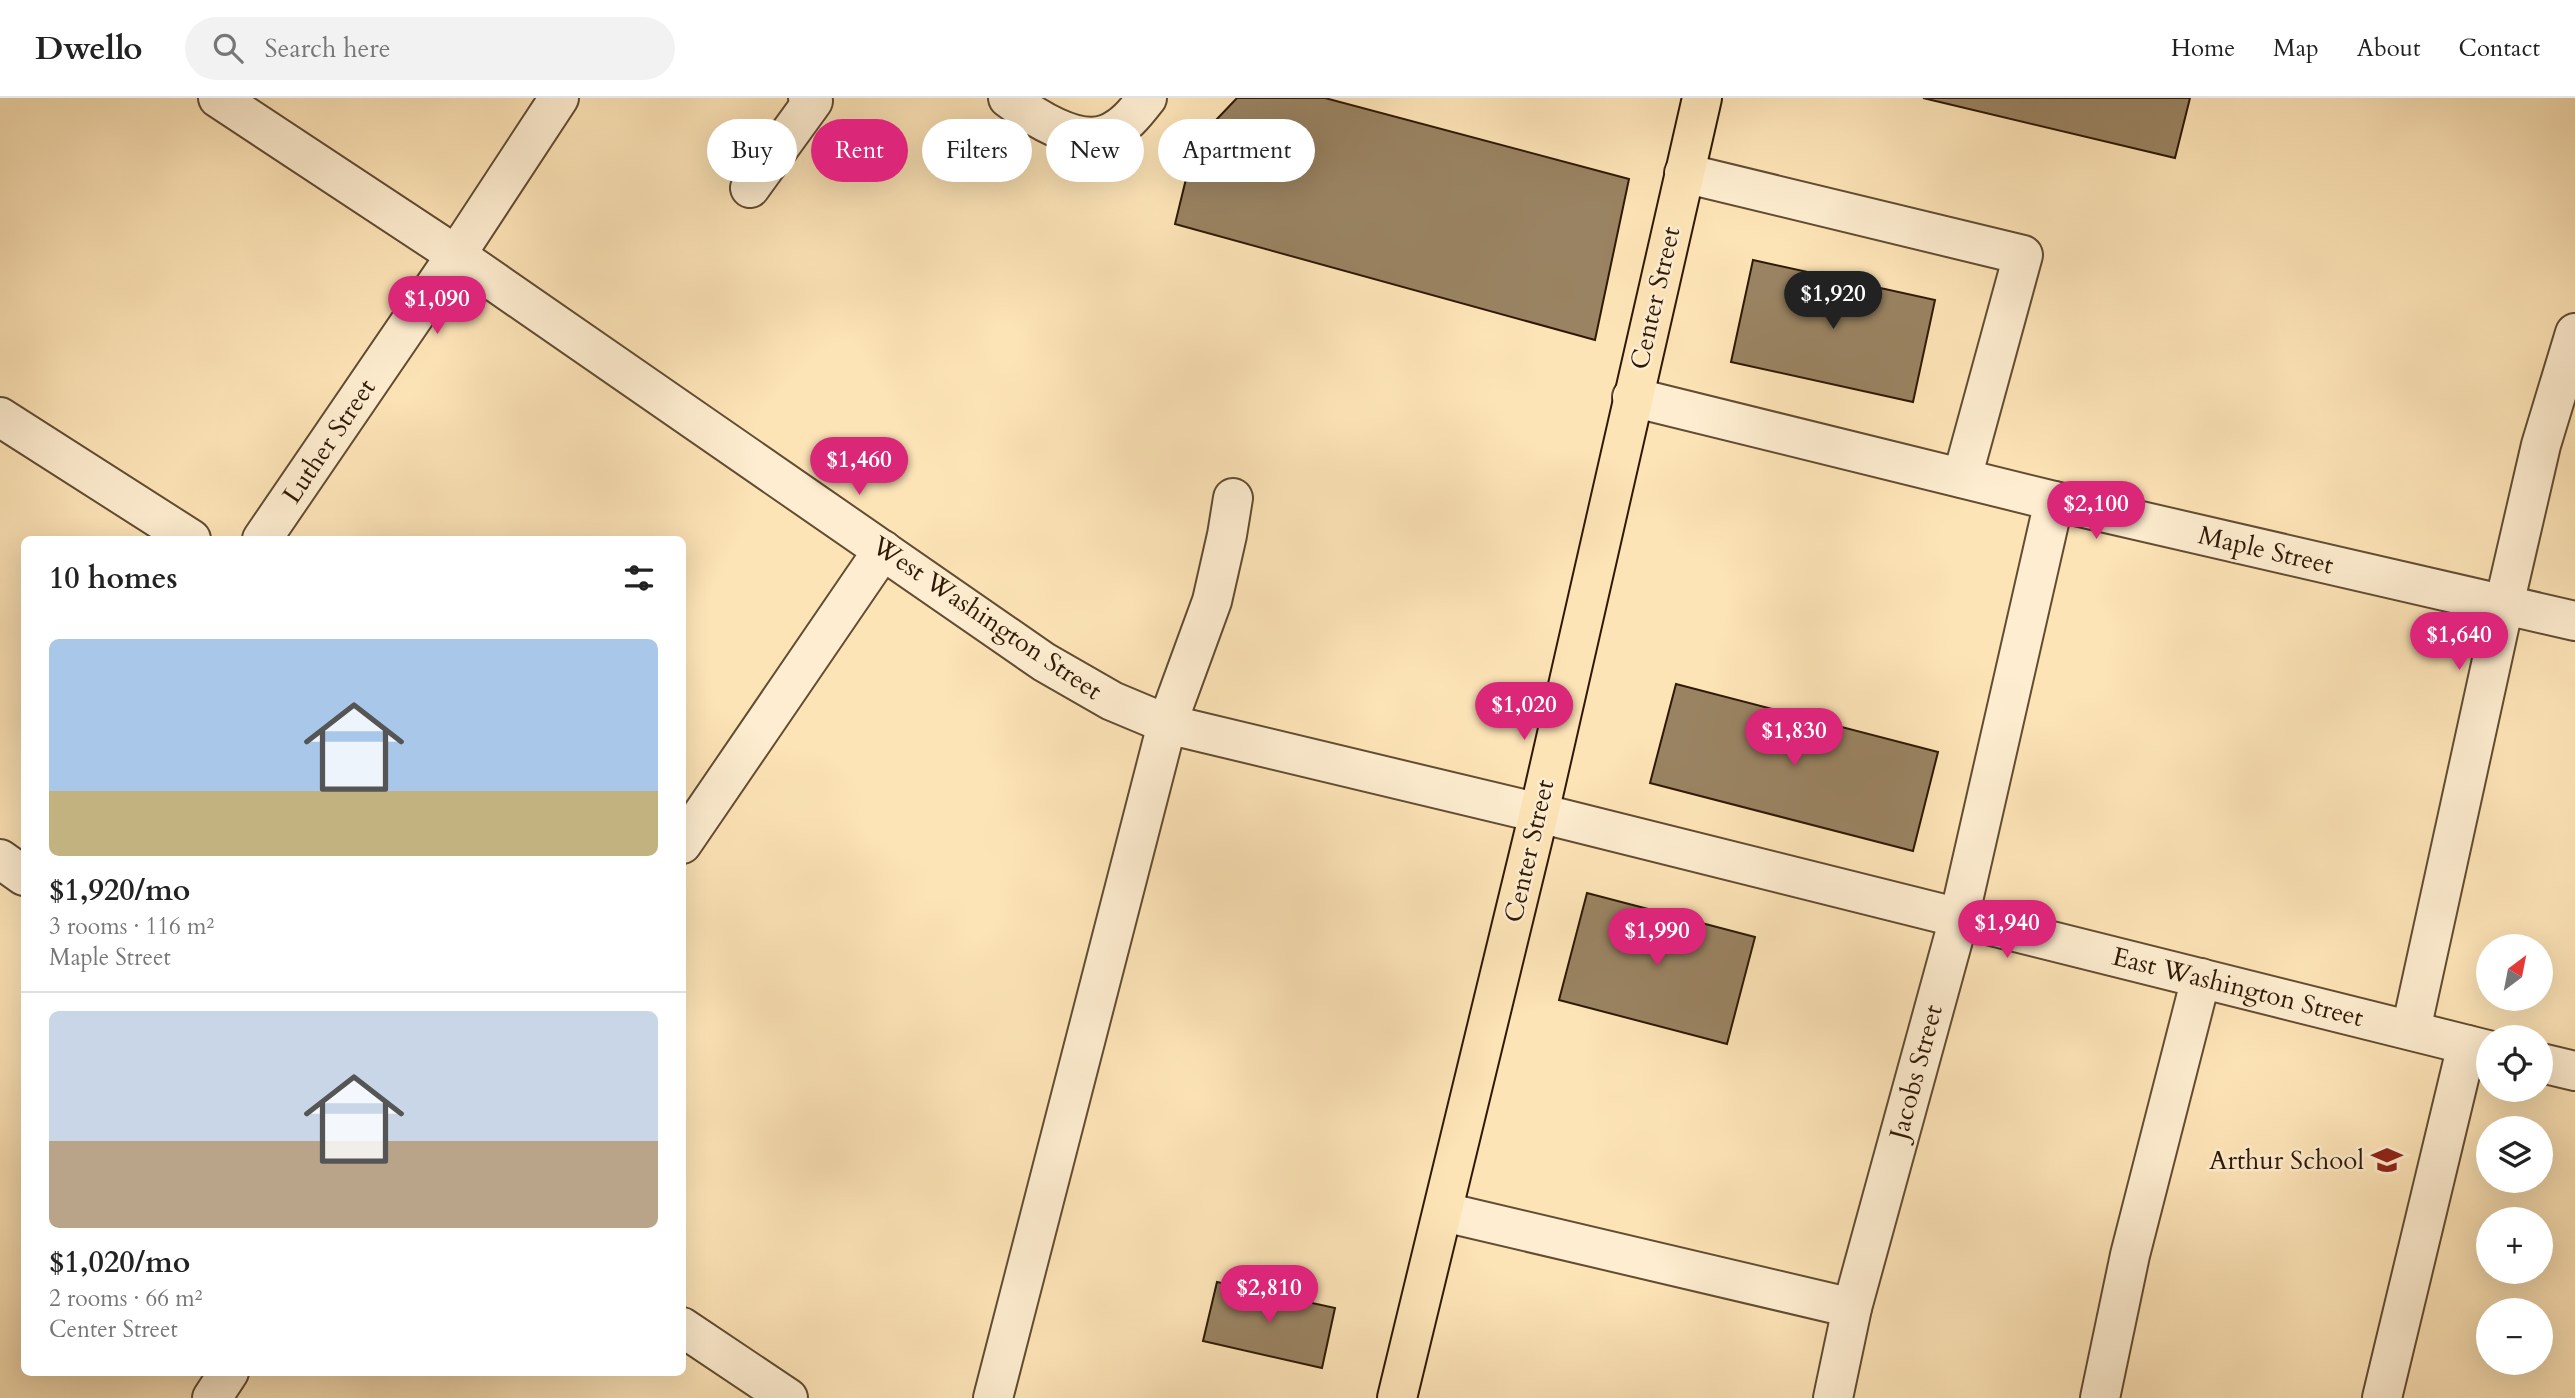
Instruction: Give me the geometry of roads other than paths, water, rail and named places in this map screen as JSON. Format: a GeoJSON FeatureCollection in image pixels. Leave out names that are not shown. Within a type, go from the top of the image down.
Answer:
{"type":"FeatureCollection","features":[{"type":"Feature","properties":{"kind":"main road","name":"Center Street"},"geometry":{"type":"LineString","coordinates":[[1397,1398],[1539,813],[1702,98]]}},
{"type":"Feature","properties":{"kind":"street","name":"West Washington Street"},"geometry":{"type":"LineString","coordinates":[[218,98],[456,255],[1044,662],[1112,701],[1167,724],[1539,813]]}},
{"type":"Feature","properties":{"kind":"street","name":"Luther Street"},"geometry":{"type":"LineString","coordinates":[[264,536],[456,255],[559,98]]}},
{"type":"Feature","properties":{"kind":"street"},"geometry":{"type":"LineString","coordinates":[[750,188],[813,101],[808,98]]}},
{"type":"Feature","properties":{"kind":"street"},"geometry":{"type":"LineString","coordinates":[[1008,98],[1044,121],[1076,136],[1106,135],[1132,118],[1147,98]]}},
{"type":"Feature","properties":{"kind":"street"},"geometry":{"type":"LineString","coordinates":[[1684,173],[2023,255],[1962,478]]}},
{"type":"Feature","properties":{"kind":"street"},"geometry":{"type":"LineString","coordinates":[[2411,1030],[2541,445],[2575,332]]}},
{"type":"Feature","properties":{"kind":"street","name":"Maple Street"},"geometry":{"type":"LineString","coordinates":[[1632,397],[2054,501],[2575,621]]}},
{"type":"Feature","properties":{"kind":"street"},"geometry":{"type":"LineString","coordinates":[[0,418],[186,536]]}},
{"type":"Feature","properties":{"kind":"street"},"geometry":{"type":"LineString","coordinates":[[993,1398],[1167,724],[1212,601],[1233,498]]}},
{"type":"Feature","properties":{"kind":"street","name":"Jacobs Street"},"geometry":{"type":"LineString","coordinates":[[1833,1398],[1852,1308],[1959,918],[2054,501]]}},
{"type":"Feature","properties":{"kind":"street"},"geometry":{"type":"LineString","coordinates":[[686,838],[883,550]]}},
{"type":"Feature","properties":{"kind":"street","name":"East Washington Street"},"geometry":{"type":"LineString","coordinates":[[1539,813],[2476,1046]]}},
{"type":"Feature","properties":{"kind":"street"},"geometry":{"type":"LineString","coordinates":[[0,859],[21,874]]}},
{"type":"Feature","properties":{"kind":"street"},"geometry":{"type":"LineString","coordinates":[[2100,1398],[2130,1255],[2201,978]]}},
{"type":"Feature","properties":{"kind":"street"},"geometry":{"type":"LineString","coordinates":[[2382,1398],[2476,1054]]}},
{"type":"Feature","properties":{"kind":"street"},"geometry":{"type":"LineString","coordinates":[[2553,1066],[2575,1071]]}},
{"type":"Feature","properties":{"kind":"street"},"geometry":{"type":"LineString","coordinates":[[1444,1212],[1852,1308]]}},
{"type":"Feature","properties":{"kind":"street"},"geometry":{"type":"LineString","coordinates":[[686,1330],[788,1398]]}},
{"type":"Feature","properties":{"kind":"street"},"geometry":{"type":"LineString","coordinates":[[212,1398],[226,1376]]}},
{"type":"Feature","properties":{"kind":"place","name":"Arthur School"},"geometry":{"type":"Point","coordinates":[2387,1160]}}]}
